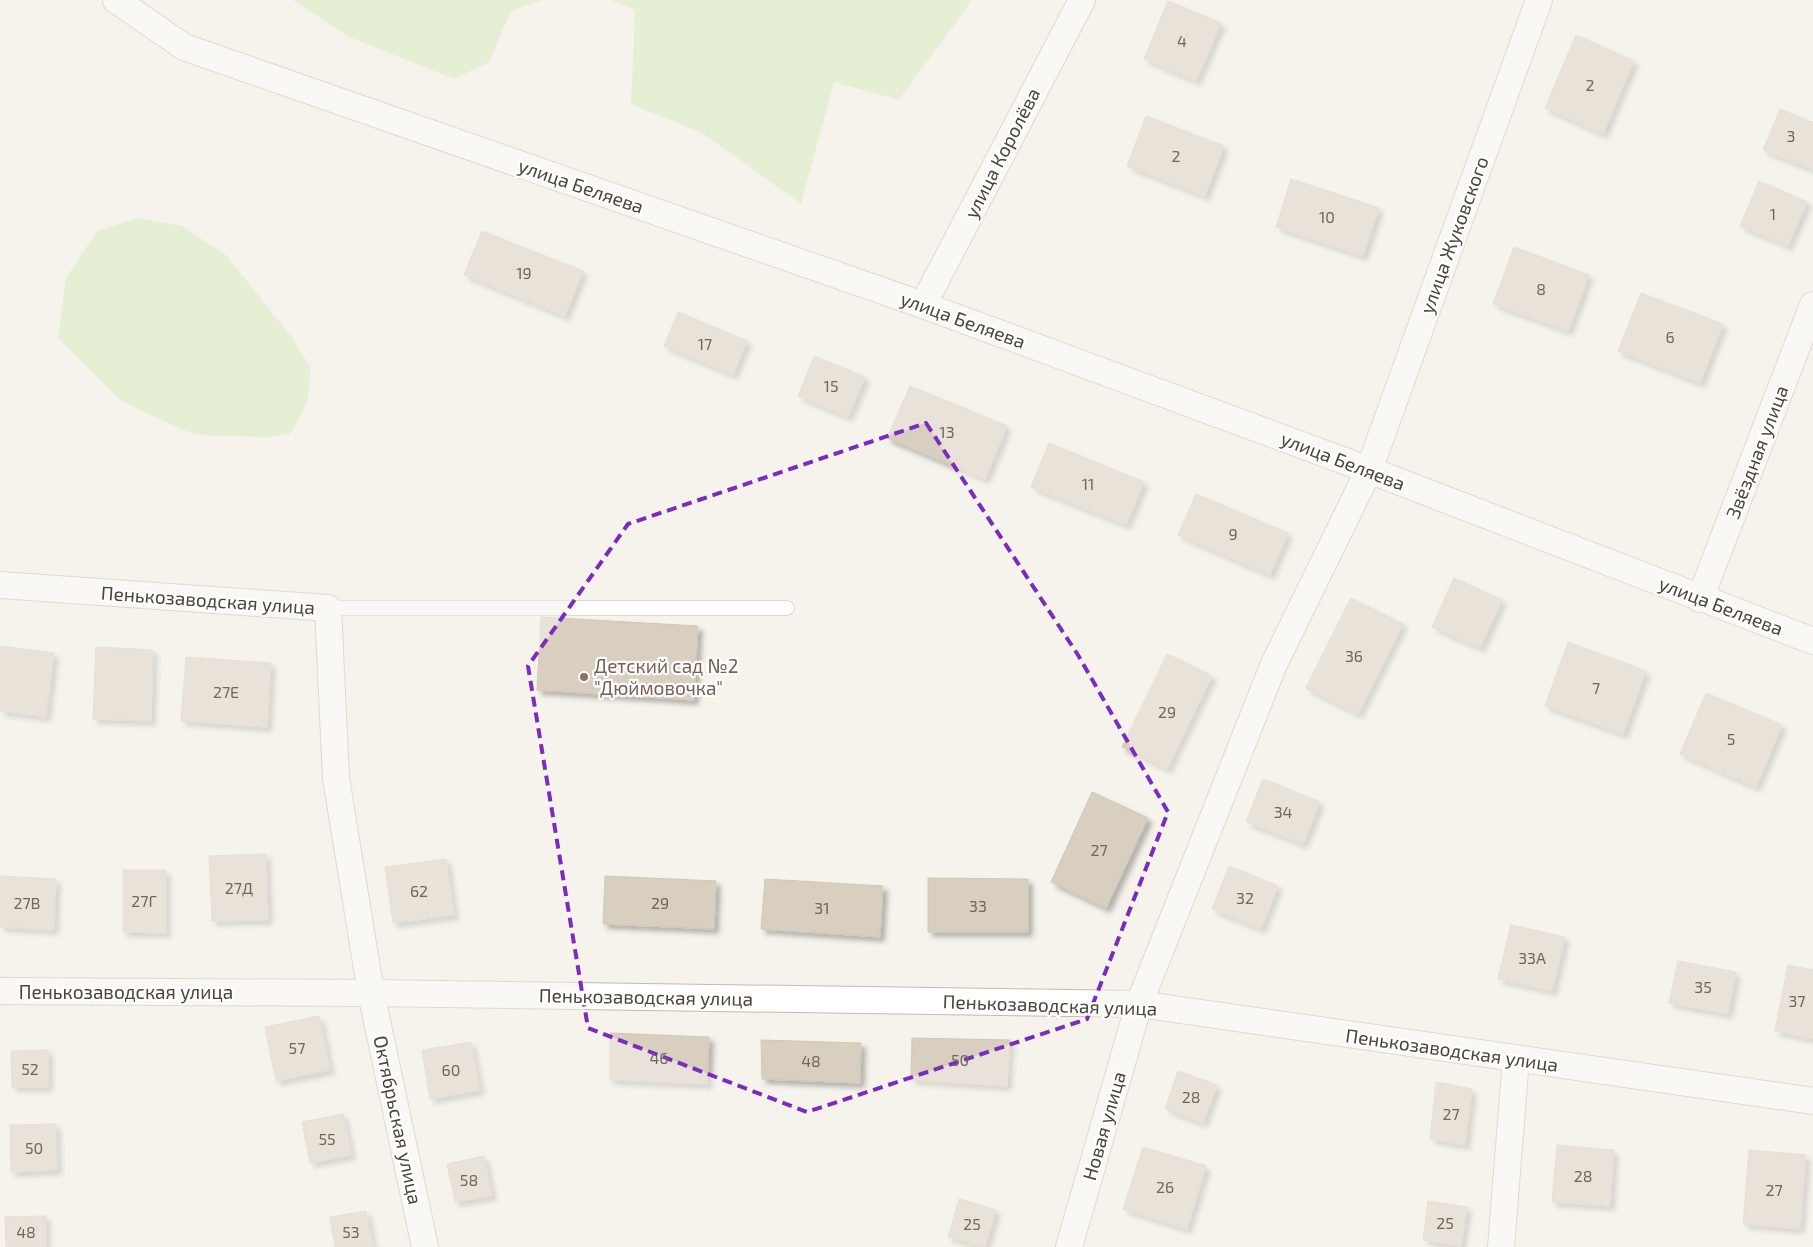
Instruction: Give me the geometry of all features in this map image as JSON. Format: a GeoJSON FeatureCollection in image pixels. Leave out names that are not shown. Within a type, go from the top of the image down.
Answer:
{"type":"FeatureCollection","features":[{"type":"Feature","properties":{"kind":"street","name":"улица Беляева"},"geometry":{"type":"LineString","coordinates":[[116,0],[184,47],[923,305],[1369,470],[1813,641]]}},
{"type":"Feature","properties":{"kind":"street","name":"улица Королёва"},"geometry":{"type":"LineString","coordinates":[[923,305],[1082,0]]}},
{"type":"Feature","properties":{"kind":"street","name":"улица Жуковского"},"geometry":{"type":"LineString","coordinates":[[1139,1004],[1274,664],[1369,470],[1539,0]]}},
{"type":"Feature","properties":{"kind":"street","name":"Звёздная улица"},"geometry":{"type":"LineString","coordinates":[[1700,599],[1813,305]]}},
{"type":"Feature","properties":{"kind":"street","name":"Пенькозаводская улица"},"geometry":{"type":"LineString","coordinates":[[0,585],[328,608],[336,778],[371,993]]}},
{"type":"Feature","properties":{"kind":"street","name":"Пенькозаводская улица"},"geometry":{"type":"LineString","coordinates":[[0,991],[371,993],[1139,1004],[1813,1101]]}},
{"type":"Feature","properties":{"kind":"street","name":"Октябрьская улица"},"geometry":{"type":"LineString","coordinates":[[371,993],[425,1247]]}},
{"type":"Feature","properties":{"kind":"street","name":"Новая улица"},"geometry":{"type":"LineString","coordinates":[[1069,1247],[1139,1004]]}},
{"type":"Feature","properties":{"kind":"street"},"geometry":{"type":"LineString","coordinates":[[1501,1247],[1516,1059]]}},
{"type":"Feature","properties":{"kind":"lane"},"geometry":{"type":"LineString","coordinates":[[328,608],[787,608]]}},
{"type":"Feature","properties":{"kind":"highlighted area"},"geometry":{"type":"Polygon","coordinates":[[[926,423],[1078,655],[1168,812],[1087,1019],[807,1112],[588,1028],[528,666],[628,524],[926,423]]]}},
{"type":"Feature","properties":{"kind":"green space"},"geometry":{"type":"Polygon","coordinates":[[[293,0],[542,0],[511,11],[489,62],[454,79],[349,37],[293,0]]]}},
{"type":"Feature","properties":{"kind":"green space"},"geometry":{"type":"Polygon","coordinates":[[[611,0],[970,0],[966,9],[899,100],[834,82],[801,204],[702,133],[631,104],[635,10],[611,0]]]}},
{"type":"Feature","properties":{"kind":"green space"},"geometry":{"type":"Polygon","coordinates":[[[138,218],[182,226],[226,255],[293,339],[311,368],[307,403],[291,433],[268,437],[195,435],[122,402],[58,338],[66,278],[97,231],[138,218]]]}},
{"type":"Feature","properties":{"kind":"building"},"geometry":{"type":"Polygon","coordinates":[[[1168,1],[1221,23],[1196,81],[1144,59],[1168,1]]]}},
{"type":"Feature","properties":{"kind":"building"},"geometry":{"type":"Polygon","coordinates":[[[1576,35],[1634,61],[1603,134],[1545,108],[1576,35]]]}},
{"type":"Feature","properties":{"kind":"building"},"geometry":{"type":"Polygon","coordinates":[[[1780,109],[1813,123],[1813,170],[1763,150],[1780,109]]]}},
{"type":"Feature","properties":{"kind":"building"},"geometry":{"type":"Polygon","coordinates":[[[1146,116],[1224,146],[1205,196],[1127,166],[1146,116]]]}},
{"type":"Feature","properties":{"kind":"building"},"geometry":{"type":"Polygon","coordinates":[[[1291,179],[1379,208],[1363,256],[1276,227],[1291,179]]]}},
{"type":"Feature","properties":{"kind":"building"},"geometry":{"type":"Polygon","coordinates":[[[1759,181],[1807,202],[1788,246],[1740,226],[1759,181]]]}},
{"type":"Feature","properties":{"kind":"building"},"geometry":{"type":"Polygon","coordinates":[[[482,231],[583,271],[565,316],[464,275],[482,231]]]}},
{"type":"Feature","properties":{"kind":"building"},"geometry":{"type":"Polygon","coordinates":[[[1514,247],[1589,275],[1568,331],[1493,304],[1514,247]]]}},
{"type":"Feature","properties":{"kind":"building"},"geometry":{"type":"Polygon","coordinates":[[[1641,293],[1723,324],[1700,383],[1618,351],[1641,293]]]}},
{"type":"Feature","properties":{"kind":"building"},"geometry":{"type":"Polygon","coordinates":[[[678,312],[747,341],[733,375],[664,346],[678,312]]]}},
{"type":"Feature","properties":{"kind":"building"},"geometry":{"type":"Polygon","coordinates":[[[814,356],[865,377],[848,417],[798,396],[814,356]]]}},
{"type":"Feature","properties":{"kind":"building"},"geometry":{"type":"Polygon","coordinates":[[[910,386],[1007,426],[985,479],[887,438],[910,386]]]}},
{"type":"Feature","properties":{"kind":"building"},"geometry":{"type":"Polygon","coordinates":[[[1049,443],[1144,482],[1126,525],[1031,487],[1049,443]]]}},
{"type":"Feature","properties":{"kind":"building"},"geometry":{"type":"Polygon","coordinates":[[[1196,494],[1288,533],[1270,575],[1178,535],[1196,494]]]}},
{"type":"Feature","properties":{"kind":"building"},"geometry":{"type":"Polygon","coordinates":[[[1454,578],[1502,600],[1480,648],[1432,627],[1454,578]]]}},
{"type":"Feature","properties":{"kind":"building"},"geometry":{"type":"Polygon","coordinates":[[[1351,598],[1403,624],[1358,714],[1306,688],[1351,598]]]}},
{"type":"Feature","properties":{"kind":"building"},"geometry":{"type":"Polygon","coordinates":[[[541,617],[698,626],[694,700],[537,690],[541,617]]]}},
{"type":"Feature","properties":{"kind":"building"},"geometry":{"type":"Polygon","coordinates":[[[1568,642],[1646,671],[1623,734],[1545,706],[1568,642]]]}},
{"type":"Feature","properties":{"kind":"building"},"geometry":{"type":"Polygon","coordinates":[[[0,646],[54,653],[46,717],[0,711],[0,646]]]}},
{"type":"Feature","properties":{"kind":"building"},"geometry":{"type":"Polygon","coordinates":[[[96,647],[153,650],[151,721],[93,719],[96,647]]]}},
{"type":"Feature","properties":{"kind":"building"},"geometry":{"type":"Polygon","coordinates":[[[1167,654],[1212,676],[1167,769],[1122,747],[1167,654]]]}},
{"type":"Feature","properties":{"kind":"building"},"geometry":{"type":"Polygon","coordinates":[[[186,657],[271,663],[267,727],[181,721],[186,657]]]}},
{"type":"Feature","properties":{"kind":"building"},"geometry":{"type":"Polygon","coordinates":[[[1706,693],[1782,725],[1756,787],[1680,754],[1706,693]]]}},
{"type":"Feature","properties":{"kind":"building"},"geometry":{"type":"Polygon","coordinates":[[[1263,779],[1320,802],[1303,844],[1246,822],[1263,779]]]}},
{"type":"Feature","properties":{"kind":"building"},"geometry":{"type":"Polygon","coordinates":[[[1092,792],[1148,818],[1106,908],[1051,882],[1092,792]]]}},
{"type":"Feature","properties":{"kind":"building"},"geometry":{"type":"Polygon","coordinates":[[[266,854],[268,920],[212,921],[209,856],[266,854]]]}},
{"type":"Feature","properties":{"kind":"building"},"geometry":{"type":"Polygon","coordinates":[[[446,859],[454,915],[393,923],[385,867],[446,859]]]}},
{"type":"Feature","properties":{"kind":"building"},"geometry":{"type":"Polygon","coordinates":[[[1229,866],[1278,886],[1261,929],[1212,909],[1229,866]]]}},
{"type":"Feature","properties":{"kind":"building"},"geometry":{"type":"Polygon","coordinates":[[[123,870],[166,870],[166,933],[123,932],[123,870]]]}},
{"type":"Feature","properties":{"kind":"building"},"geometry":{"type":"Polygon","coordinates":[[[0,876],[56,879],[54,930],[0,927],[0,876]]]}},
{"type":"Feature","properties":{"kind":"building"},"geometry":{"type":"Polygon","coordinates":[[[605,876],[716,881],[714,929],[603,924],[605,876]]]}},
{"type":"Feature","properties":{"kind":"building"},"geometry":{"type":"Polygon","coordinates":[[[928,878],[1028,879],[1028,932],[928,932],[928,878]]]}},
{"type":"Feature","properties":{"kind":"building"},"geometry":{"type":"Polygon","coordinates":[[[765,879],[883,886],[880,937],[761,929],[765,879]]]}},
{"type":"Feature","properties":{"kind":"building"},"geometry":{"type":"Polygon","coordinates":[[[1511,925],[1565,937],[1552,991],[1498,979],[1511,925]]]}},
{"type":"Feature","properties":{"kind":"building"},"geometry":{"type":"Polygon","coordinates":[[[1678,961],[1736,972],[1728,1014],[1669,1003],[1678,961]]]}},
{"type":"Feature","properties":{"kind":"building"},"geometry":{"type":"Polygon","coordinates":[[[1788,965],[1813,970],[1813,1039],[1775,1031],[1788,965]]]}},
{"type":"Feature","properties":{"kind":"building"},"geometry":{"type":"Polygon","coordinates":[[[319,1016],[330,1070],[276,1081],[265,1027],[319,1016]]]}},
{"type":"Feature","properties":{"kind":"building"},"geometry":{"type":"Polygon","coordinates":[[[610,1033],[709,1037],[707,1084],[610,1080],[610,1033]]]}},
{"type":"Feature","properties":{"kind":"building"},"geometry":{"type":"Polygon","coordinates":[[[912,1038],[1010,1040],[1007,1086],[911,1080],[912,1038]]]}},
{"type":"Feature","properties":{"kind":"building"},"geometry":{"type":"Polygon","coordinates":[[[761,1040],[861,1043],[860,1083],[762,1079],[761,1040]]]}},
{"type":"Feature","properties":{"kind":"building"},"geometry":{"type":"Polygon","coordinates":[[[471,1042],[480,1090],[430,1099],[422,1050],[471,1042]]]}},
{"type":"Feature","properties":{"kind":"building"},"geometry":{"type":"Polygon","coordinates":[[[48,1050],[48,1087],[12,1087],[11,1051],[48,1050]]]}},
{"type":"Feature","properties":{"kind":"building"},"geometry":{"type":"Polygon","coordinates":[[[1178,1071],[1217,1085],[1203,1123],[1165,1109],[1178,1071]]]}},
{"type":"Feature","properties":{"kind":"building"},"geometry":{"type":"Polygon","coordinates":[[[1436,1082],[1472,1089],[1465,1145],[1430,1139],[1436,1082]]]}},
{"type":"Feature","properties":{"kind":"building"},"geometry":{"type":"Polygon","coordinates":[[[343,1114],[351,1155],[310,1163],[302,1122],[343,1114]]]}},
{"type":"Feature","properties":{"kind":"building"},"geometry":{"type":"Polygon","coordinates":[[[56,1124],[57,1170],[11,1172],[10,1125],[56,1124]]]}},
{"type":"Feature","properties":{"kind":"building"},"geometry":{"type":"Polygon","coordinates":[[[1557,1145],[1614,1150],[1610,1206],[1552,1202],[1557,1145]]]}},
{"type":"Feature","properties":{"kind":"building"},"geometry":{"type":"Polygon","coordinates":[[[1143,1147],[1206,1166],[1187,1229],[1123,1209],[1143,1147]]]}},
{"type":"Feature","properties":{"kind":"building"},"geometry":{"type":"Polygon","coordinates":[[[1749,1150],[1806,1155],[1800,1229],[1743,1224],[1749,1150]]]}},
{"type":"Feature","properties":{"kind":"building"},"geometry":{"type":"Polygon","coordinates":[[[484,1156],[492,1196],[455,1202],[447,1164],[484,1156]]]}},
{"type":"Feature","properties":{"kind":"building"},"geometry":{"type":"Polygon","coordinates":[[[959,1199],[996,1210],[985,1247],[948,1237],[959,1199]]]}},
{"type":"Feature","properties":{"kind":"building"},"geometry":{"type":"Polygon","coordinates":[[[1428,1201],[1467,1207],[1461,1246],[1423,1240],[1428,1201]]]}},
{"type":"Feature","properties":{"kind":"building"},"geometry":{"type":"Polygon","coordinates":[[[366,1211],[373,1247],[335,1247],[330,1217],[366,1211]]]}},
{"type":"Feature","properties":{"kind":"building"},"geometry":{"type":"Polygon","coordinates":[[[46,1216],[46,1247],[6,1247],[5,1217],[46,1216]]]}},
{"type":"Feature","properties":{"kind":"place","name":"Детский сад №2 \"Дюймовочка\""},"geometry":{"type":"Point","coordinates":[584,677]}}]}
